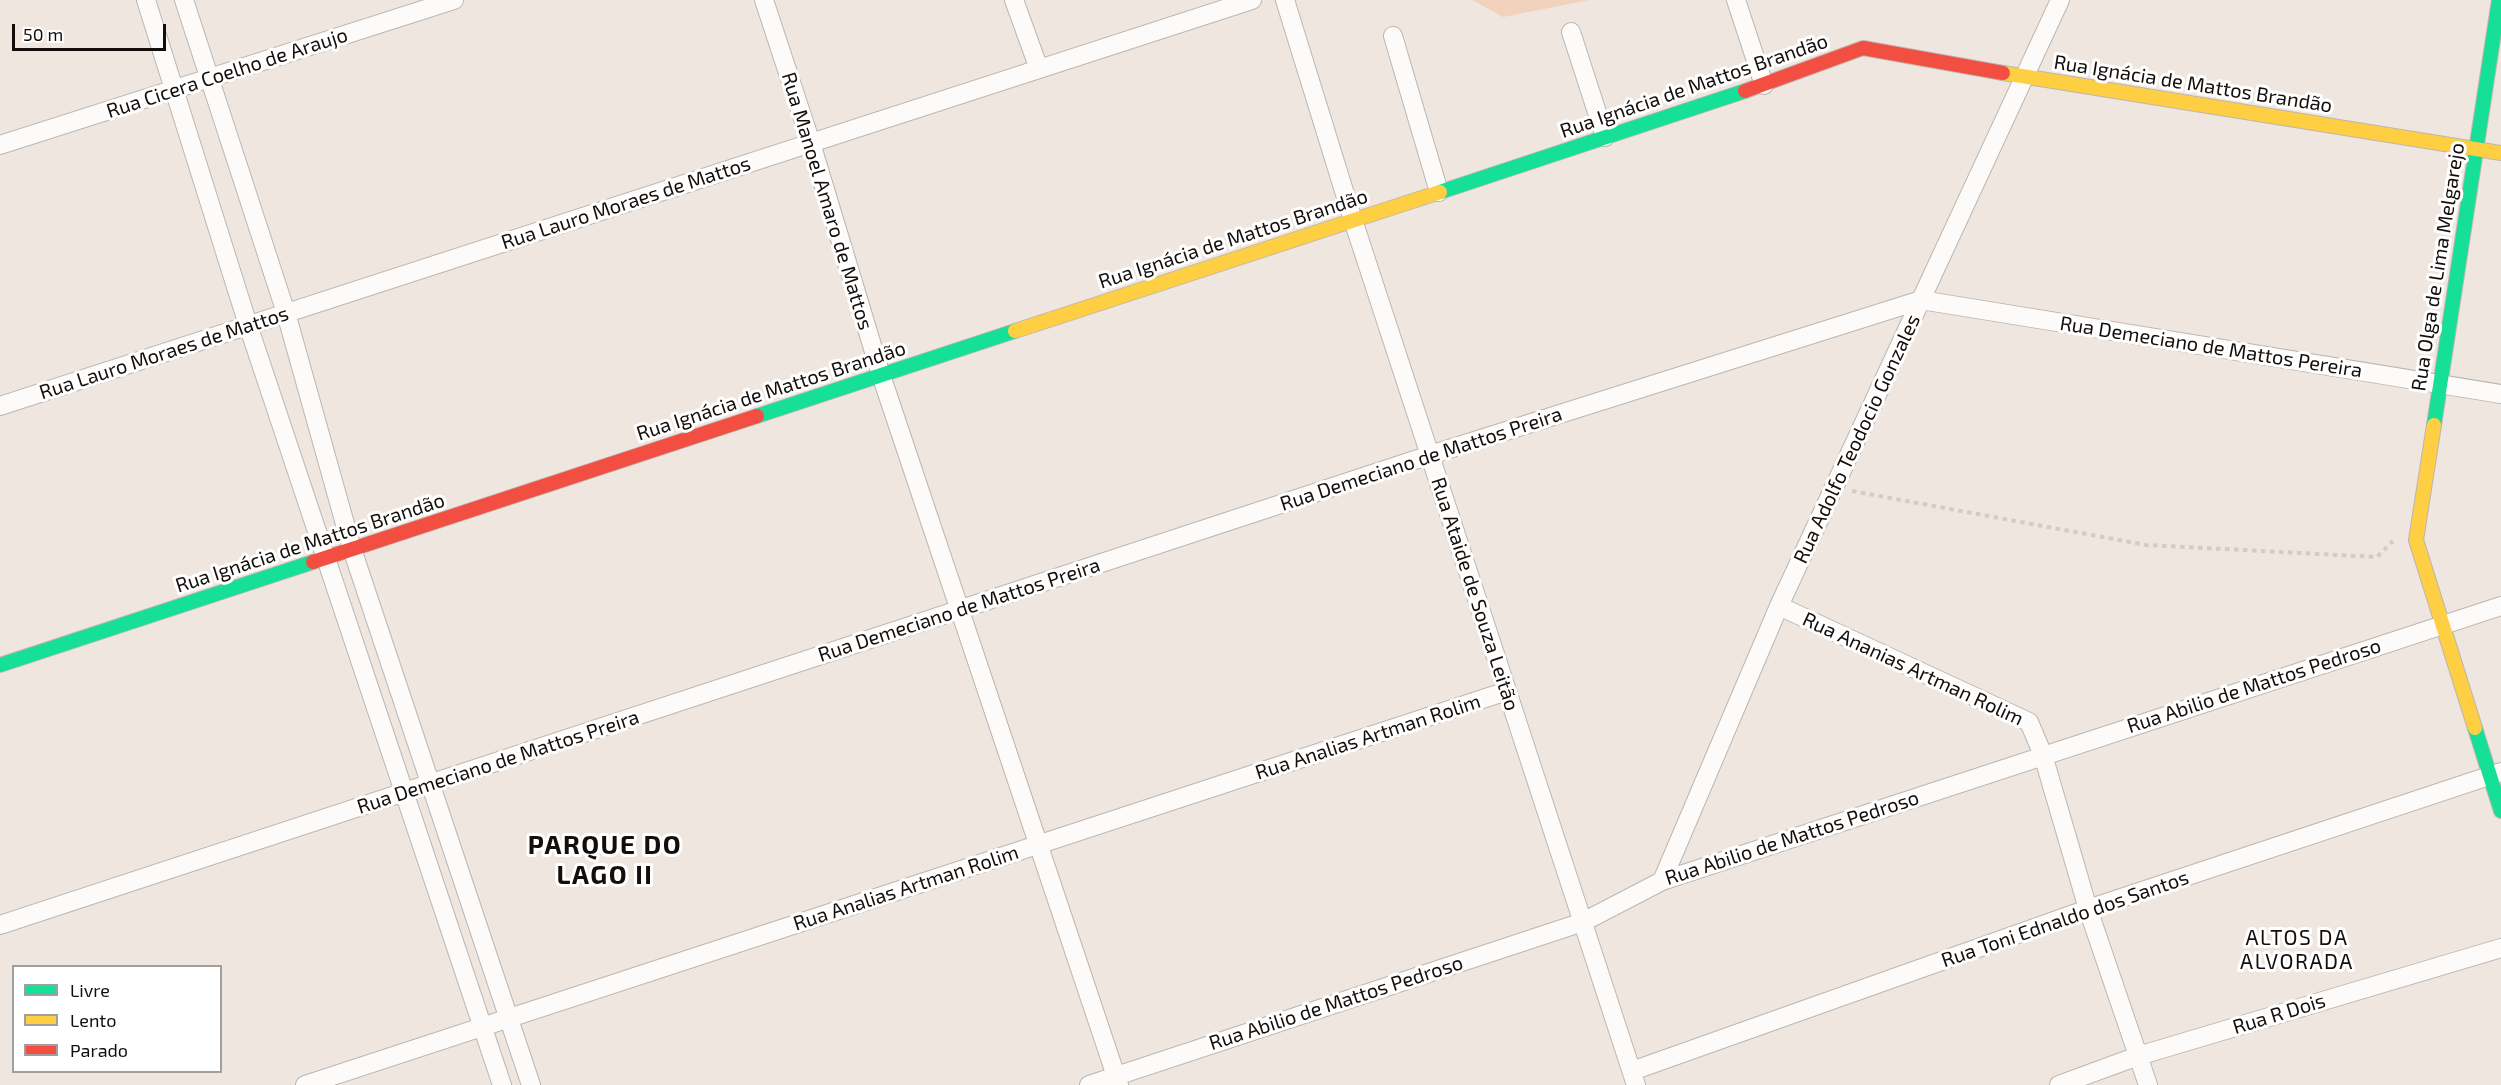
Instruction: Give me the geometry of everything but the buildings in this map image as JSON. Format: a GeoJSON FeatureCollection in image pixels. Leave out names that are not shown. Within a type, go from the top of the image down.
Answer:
{"type":"FeatureCollection","features":[{"type":"Feature","properties":{"kind":"street"},"geometry":{"type":"LineString","coordinates":[[146,0],[248,325],[502,1085]]}},
{"type":"Feature","properties":{"kind":"street"},"geometry":{"type":"LineString","coordinates":[[184,0],[286,313],[352,549],[440,781],[508,1017],[531,1085]]}},
{"type":"Feature","properties":{"kind":"street","name":"Rua Cicera Coelho de Araujo"},"geometry":{"type":"LineString","coordinates":[[0,145],[454,0]]}},
{"type":"Feature","properties":{"kind":"street","name":"Rua Manoel Amaro de Mattos"},"geometry":{"type":"LineString","coordinates":[[764,0],[811,143],[883,383],[1117,1081]]}},
{"type":"Feature","properties":{"kind":"street"},"geometry":{"type":"LineString","coordinates":[[1014,0],[1039,69]]}},
{"type":"Feature","properties":{"kind":"street","name":"Rua Lauro Moraes de Mattos"},"geometry":{"type":"LineString","coordinates":[[0,406],[1252,0]]}},
{"type":"Feature","properties":{"kind":"street","name":"Rua Ataide de Souza Leitão"},"geometry":{"type":"LineString","coordinates":[[1285,0],[1426,455],[1507,691],[1634,1078]]}},
{"type":"Feature","properties":{"kind":"street"},"geometry":{"type":"LineString","coordinates":[[1736,0],[1764,85]]}},
{"type":"Feature","properties":{"kind":"street","name":"Rua Adolfo Teodocio Gonzales"},"geometry":{"type":"LineString","coordinates":[[1662,881],[1783,599],[2060,0]]}},
{"type":"Feature","properties":{"kind":"street","name":"Rua Olga de Lima Melgarejo"},"geometry":{"type":"LineString","coordinates":[[2441,625],[2416,540],[2433,378],[2479,148],[2499,0]]}},
{"type":"Feature","properties":{"kind":"street"},"geometry":{"type":"LineString","coordinates":[[1571,32],[1605,137]]}},
{"type":"Feature","properties":{"kind":"street"},"geometry":{"type":"LineString","coordinates":[[1393,36],[1439,192]]}},
{"type":"Feature","properties":{"kind":"street","name":"Rua Ignácia de Mattos Brandão"},"geometry":{"type":"LineString","coordinates":[[0,665],[352,549],[883,383],[1355,229],[1439,192],[1764,85],[1863,48],[2023,77],[2479,148]]}},
{"type":"Feature","properties":{"kind":"street","name":"Rua Demeciano de Mattos Pereira"},"geometry":{"type":"LineString","coordinates":[[1926,289],[2433,378],[2501,394]]}},
{"type":"Feature","properties":{"kind":"street","name":"Rua Demeciano de Mattos Preira"},"geometry":{"type":"LineString","coordinates":[[0,925],[1926,289]]}},
{"type":"Feature","properties":{"kind":"street","name":"Rua Ananias Artman Rolim"},"geometry":{"type":"LineString","coordinates":[[1783,599],[2029,722],[2043,755],[2088,909],[2148,1085]]}},
{"type":"Feature","properties":{"kind":"street","name":"Rua Abilio de Mattos Pedroso"},"geometry":{"type":"LineString","coordinates":[[1089,1085],[1117,1081],[1583,922],[1662,881],[2501,606]]}},
{"type":"Feature","properties":{"kind":"street"},"geometry":{"type":"LineString","coordinates":[[2441,625],[2495,774],[2501,811]]}},
{"type":"Feature","properties":{"kind":"street","name":"Rua Analias Artman Rolim"},"geometry":{"type":"LineString","coordinates":[[304,1085],[1035,837],[1507,691]]}},
{"type":"Feature","properties":{"kind":"street","name":"Rua Toni Ednaldo dos Santos"},"geometry":{"type":"LineString","coordinates":[[1634,1078],[2088,909],[2495,774]]}},
{"type":"Feature","properties":{"kind":"street","name":"Rua R Dois"},"geometry":{"type":"LineString","coordinates":[[2059,1085],[2138,1056],[2501,948]]}},
{"type":"Feature","properties":{"kind":"path"},"geometry":{"type":"LineString","coordinates":[[1834,488],[2146,545],[2377,557],[2398,537]]}},
{"type":"Feature","properties":{"kind":"shaded area"},"geometry":{"type":"Polygon","coordinates":[[[1472,0],[1589,0],[1503,17],[1472,0]]]}},
{"type":"Feature","properties":{"kind":"traffic: fast"},"geometry":{"type":"LineString","coordinates":[[2434,425],[2499,0]]}},
{"type":"Feature","properties":{"kind":"traffic: fast"},"geometry":{"type":"LineString","coordinates":[[1440,192],[1745,91]]}},
{"type":"Feature","properties":{"kind":"traffic: fast"},"geometry":{"type":"LineString","coordinates":[[757,416],[1015,331]]}},
{"type":"Feature","properties":{"kind":"traffic: fast"},"geometry":{"type":"LineString","coordinates":[[0,665],[313,562]]}},
{"type":"Feature","properties":{"kind":"traffic: fast"},"geometry":{"type":"LineString","coordinates":[[2475,728],[2501,811]]}},
{"type":"Feature","properties":{"kind":"traffic: slow"},"geometry":{"type":"LineString","coordinates":[[2003,73],[2501,153]]}},
{"type":"Feature","properties":{"kind":"traffic: slow"},"geometry":{"type":"LineString","coordinates":[[1015,331],[1440,192]]}},
{"type":"Feature","properties":{"kind":"traffic: slow"},"geometry":{"type":"LineString","coordinates":[[2434,425],[2416,540],[2475,728]]}},
{"type":"Feature","properties":{"kind":"traffic: jam"},"geometry":{"type":"LineString","coordinates":[[1745,91],[1863,48],[2003,73]]}},
{"type":"Feature","properties":{"kind":"traffic: jam"},"geometry":{"type":"LineString","coordinates":[[313,562],[757,416]]}},
{"type":"Feature","properties":{"kind":"district","name":"PARQUE DO LAGO II"},"geometry":{"type":"Point","coordinates":[605,860]}},
{"type":"Feature","properties":{"kind":"district","name":"ALTOS DA ALVORADA"},"geometry":{"type":"Point","coordinates":[2297,950]}}]}
